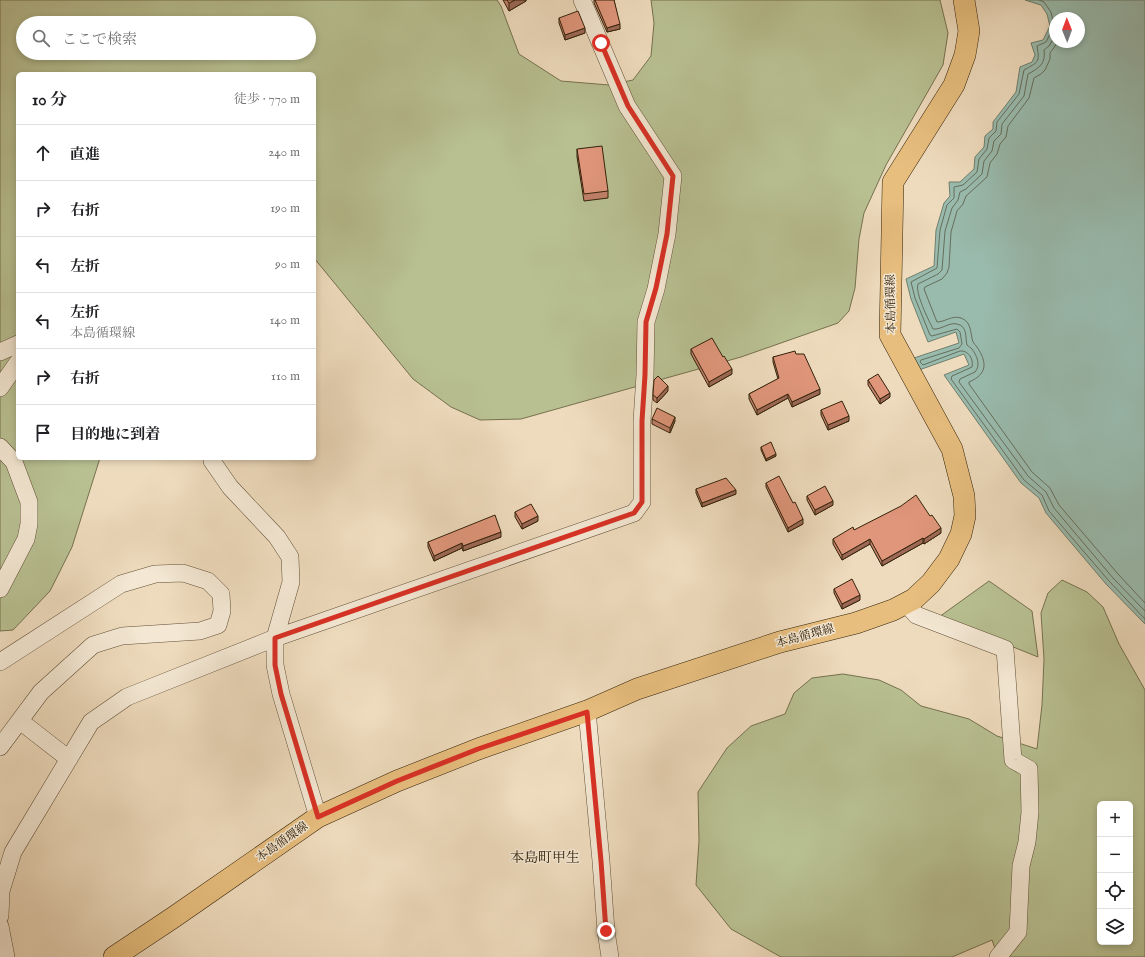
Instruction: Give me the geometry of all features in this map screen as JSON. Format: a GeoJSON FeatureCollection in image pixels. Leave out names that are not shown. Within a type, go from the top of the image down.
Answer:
{"type":"FeatureCollection","features":[{"type":"Feature","properties":{"kind":"main road","name":"本島循環線"},"geometry":{"type":"LineString","coordinates":[[114,957],[318,817],[397,781],[478,749],[587,712],[637,689],[780,642],[856,622],[893,610],[914,599],[930,583],[949,559],[961,534],[965,516],[964,496],[952,449],[890,335],[892,182],[954,85],[965,55],[969,31],[964,0]]}},
{"type":"Feature","properties":{"kind":"street"},"geometry":{"type":"LineString","coordinates":[[0,916],[1,891],[13,852],[91,722],[127,697],[275,638],[634,513],[642,502],[642,421],[646,322],[656,288],[667,234],[673,176],[628,106],[582,0]]}},
{"type":"Feature","properties":{"kind":"street"},"geometry":{"type":"LineString","coordinates":[[0,352],[16,345]]}},
{"type":"Feature","properties":{"kind":"street"},"geometry":{"type":"LineString","coordinates":[[0,388],[16,365]]}},
{"type":"Feature","properties":{"kind":"street"},"geometry":{"type":"LineString","coordinates":[[0,447],[14,462],[29,502],[26,539],[0,589]]}},
{"type":"Feature","properties":{"kind":"street"},"geometry":{"type":"LineString","coordinates":[[212,460],[230,487],[277,537],[290,557],[291,582],[275,638],[275,665],[281,694],[318,817]]}},
{"type":"Feature","properties":{"kind":"street"},"geometry":{"type":"LineString","coordinates":[[0,662],[121,584],[155,574],[183,574],[208,581],[221,594],[222,611],[218,625],[200,631],[122,636],[93,645],[41,692],[0,747]]}},
{"type":"Feature","properties":{"kind":"street"},"geometry":{"type":"LineString","coordinates":[[906,603],[916,615],[1005,649],[1013,760],[1029,769],[1030,812],[1027,842],[1021,866],[1018,932],[998,957]]}},
{"type":"Feature","properties":{"kind":"street"},"geometry":{"type":"LineString","coordinates":[[587,712],[606,931],[610,957]]}},
{"type":"Feature","properties":{"kind":"street"},"geometry":{"type":"LineString","coordinates":[[20,721],[69,759]]}},
{"type":"Feature","properties":{"kind":"street"},"geometry":{"type":"LineString","coordinates":[[0,926],[6,957]]}},
{"type":"Feature","properties":{"kind":"green space"},"geometry":{"type":"Polygon","coordinates":[[[0,0],[497,0],[501,6],[519,54],[561,81],[609,85],[633,80],[651,56],[654,23],[651,0],[940,0],[948,33],[943,65],[886,165],[864,213],[859,239],[855,288],[849,311],[838,323],[741,357],[521,419],[480,420],[451,407],[413,379],[316,260],[316,72],[16,72],[16,460],[99,460],[72,547],[50,591],[13,630],[0,631],[0,0]]]}},
{"type":"Feature","properties":{"kind":"green space"},"geometry":{"type":"Polygon","coordinates":[[[1062,580],[1087,592],[1103,607],[1119,644],[1145,690],[1145,957],[998,957],[992,940],[952,957],[781,957],[731,929],[696,885],[699,841],[698,792],[727,748],[751,726],[785,714],[794,693],[812,678],[843,674],[879,680],[901,690],[921,706],[969,719],[997,736],[1037,749],[1042,705],[1044,659],[1041,613],[1048,593],[1062,580]]]}},
{"type":"Feature","properties":{"kind":"green space"},"geometry":{"type":"Polygon","coordinates":[[[989,581],[1032,611],[1038,657],[939,617],[989,581]]]}},
{"type":"Feature","properties":{"kind":"water"},"geometry":{"type":"Polygon","coordinates":[[[1025,0],[1145,0],[1145,624],[1106,584],[1046,513],[1039,498],[1021,483],[944,375],[969,365],[964,354],[919,370],[914,358],[959,343],[956,332],[928,342],[911,299],[906,279],[934,266],[936,230],[944,203],[950,196],[949,182],[960,182],[974,169],[975,157],[984,147],[985,136],[993,129],[993,122],[1016,92],[1020,67],[1032,62],[1035,55],[1031,43],[1043,40],[1049,28],[1049,48],[1085,48],[1085,12],[1049,12],[1049,22],[1047,14],[1041,5],[1025,0]]]}},
{"type":"Feature","properties":{"kind":"building"},"geometry":{"type":"Polygon","coordinates":[[[507,0],[515,0],[509,3],[507,0]]]}},
{"type":"Feature","properties":{"kind":"building"},"geometry":{"type":"Polygon","coordinates":[[[595,0],[614,0],[620,24],[607,28],[595,0]]]}},
{"type":"Feature","properties":{"kind":"building"},"geometry":{"type":"Polygon","coordinates":[[[578,11],[585,28],[565,35],[559,18],[578,11]]]}},
{"type":"Feature","properties":{"kind":"building"},"geometry":{"type":"Polygon","coordinates":[[[602,146],[608,191],[584,194],[577,149],[602,146]]]}},
{"type":"Feature","properties":{"kind":"building"},"geometry":{"type":"Polygon","coordinates":[[[712,338],[732,369],[709,382],[691,349],[712,338]]]}},
{"type":"Feature","properties":{"kind":"building"},"geometry":{"type":"Polygon","coordinates":[[[795,351],[796,354],[804,354],[820,389],[792,402],[788,394],[757,410],[749,394],[779,378],[773,357],[795,351]]]}},
{"type":"Feature","properties":{"kind":"building"},"geometry":{"type":"Polygon","coordinates":[[[878,374],[890,393],[880,399],[868,380],[878,374]]]}},
{"type":"Feature","properties":{"kind":"building"},"geometry":{"type":"Polygon","coordinates":[[[658,376],[668,386],[657,398],[653,395],[654,380],[658,376]]]}},
{"type":"Feature","properties":{"kind":"building"},"geometry":{"type":"Polygon","coordinates":[[[842,401],[849,416],[828,425],[821,410],[842,401]]]}},
{"type":"Feature","properties":{"kind":"building"},"geometry":{"type":"Polygon","coordinates":[[[657,408],[675,417],[670,428],[652,419],[657,408]]]}},
{"type":"Feature","properties":{"kind":"building"},"geometry":{"type":"Polygon","coordinates":[[[771,442],[776,454],[766,459],[761,447],[771,442]]]}},
{"type":"Feature","properties":{"kind":"building"},"geometry":{"type":"Polygon","coordinates":[[[779,476],[793,503],[795,502],[803,519],[788,528],[766,483],[779,476]]]}},
{"type":"Feature","properties":{"kind":"building"},"geometry":{"type":"Polygon","coordinates":[[[726,478],[736,490],[702,503],[696,489],[726,478]]]}},
{"type":"Feature","properties":{"kind":"building"},"geometry":{"type":"Polygon","coordinates":[[[825,486],[833,501],[815,510],[807,496],[825,486]]]}},
{"type":"Feature","properties":{"kind":"building"},"geometry":{"type":"Polygon","coordinates":[[[916,495],[930,516],[932,515],[941,528],[924,539],[923,538],[882,561],[870,539],[842,555],[833,539],[853,527],[854,530],[901,506],[916,495]]]}},
{"type":"Feature","properties":{"kind":"building"},"geometry":{"type":"Polygon","coordinates":[[[531,504],[538,516],[522,524],[515,512],[531,504]]]}},
{"type":"Feature","properties":{"kind":"building"},"geometry":{"type":"Polygon","coordinates":[[[495,515],[501,532],[463,546],[462,543],[434,556],[428,542],[495,515]]]}},
{"type":"Feature","properties":{"kind":"building"},"geometry":{"type":"Polygon","coordinates":[[[852,579],[860,595],[842,604],[834,589],[852,579]]]}},
{"type":"Feature","properties":{"kind":"district","name":"本島町甲生"},"geometry":{"type":"Point","coordinates":[545,858]}},
{"type":"Feature","properties":{"kind":"route"},"geometry":{"type":"LineString","coordinates":[[601,43],[628,106],[673,176],[667,234],[656,288],[646,322],[642,421],[642,502],[634,513],[275,638],[275,665],[281,694],[318,817],[397,781],[478,749],[587,712],[606,931]]}}]}
